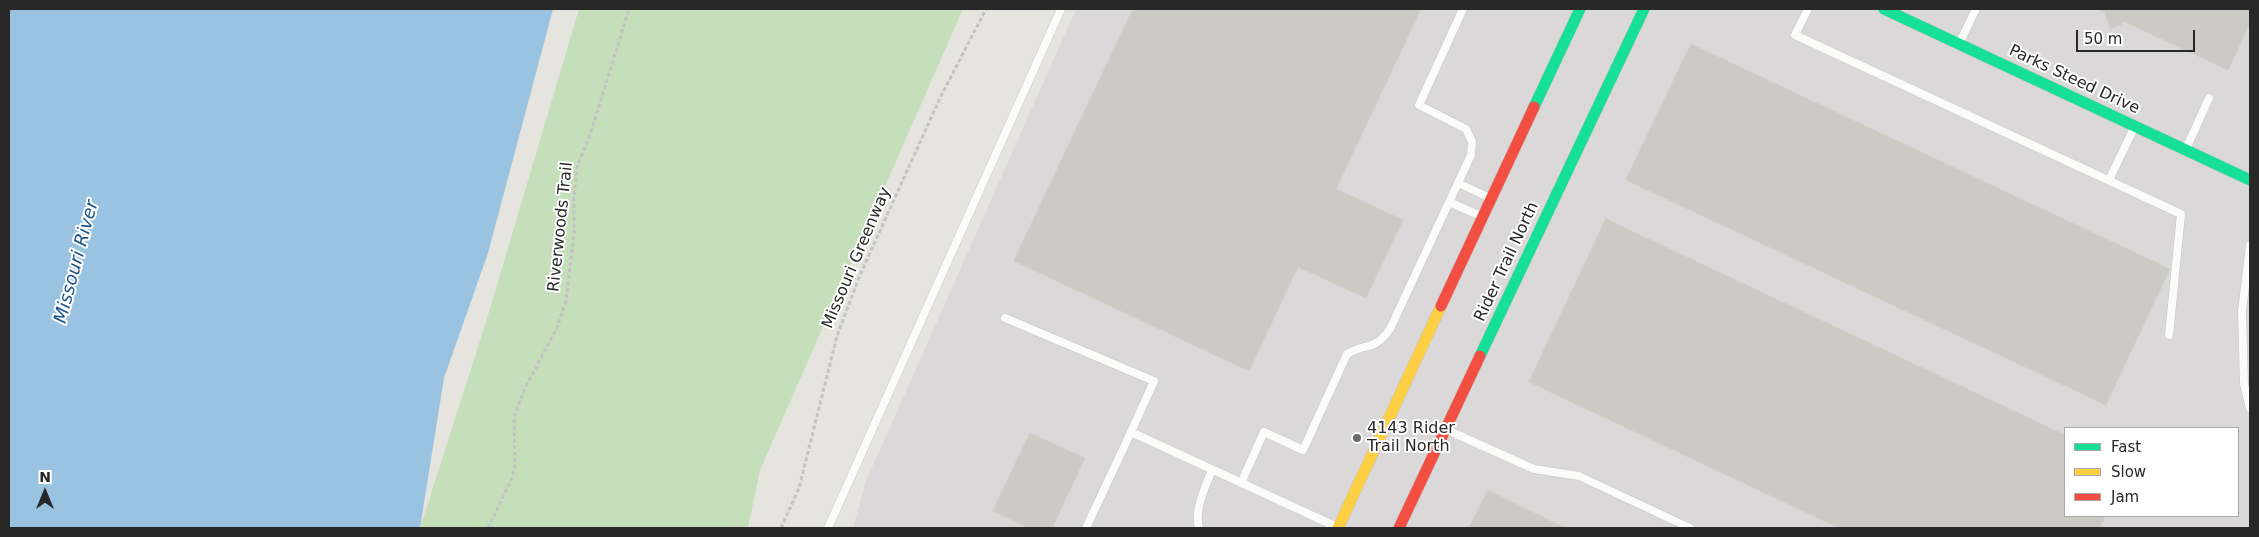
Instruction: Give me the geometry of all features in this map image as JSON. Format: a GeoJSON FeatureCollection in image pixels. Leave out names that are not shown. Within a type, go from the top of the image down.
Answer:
{"type":"FeatureCollection","features":[{"type":"Feature","properties":{"kind":"street"},"geometry":{"type":"LineString","coordinates":[[1339,528],[1481,216],[1580,9]]}},
{"type":"Feature","properties":{"kind":"street","name":"Rider Trail North"},"geometry":{"type":"LineString","coordinates":[[1398,528],[1644,9]]}},
{"type":"Feature","properties":{"kind":"street","name":"Parks Steed Drive"},"geometry":{"type":"LineString","coordinates":[[1884,9],[2250,180]]}},
{"type":"Feature","properties":{"kind":"lane"},"geometry":{"type":"LineString","coordinates":[[828,528],[1061,9]]}},
{"type":"Feature","properties":{"kind":"lane"},"geometry":{"type":"LineString","coordinates":[[1241,483],[1264,432],[1303,450],[1347,354],[1354,350],[1377,344],[1390,329],[1470,155],[1472,142],[1466,129],[1419,105],[1463,9]]}},
{"type":"Feature","properties":{"kind":"lane"},"geometry":{"type":"LineString","coordinates":[[1808,9],[1796,35],[2180,214],[2169,335]]}},
{"type":"Feature","properties":{"kind":"lane"},"geometry":{"type":"LineString","coordinates":[[1959,44],[1976,9]]}},
{"type":"Feature","properties":{"kind":"lane"},"geometry":{"type":"LineString","coordinates":[[2186,150],[2209,98]]}},
{"type":"Feature","properties":{"kind":"lane"},"geometry":{"type":"LineString","coordinates":[[2110,180],[2134,126]]}},
{"type":"Feature","properties":{"kind":"lane"},"geometry":{"type":"LineString","coordinates":[[1458,183],[1490,198]]}},
{"type":"Feature","properties":{"kind":"lane"},"geometry":{"type":"LineString","coordinates":[[1449,202],[1481,216]]}},
{"type":"Feature","properties":{"kind":"lane"},"geometry":{"type":"LineString","coordinates":[[2250,245],[2242,311],[2244,384],[2250,408]]}},
{"type":"Feature","properties":{"kind":"lane"},"geometry":{"type":"LineString","coordinates":[[1005,318],[1154,381],[1086,528]]}},
{"type":"Feature","properties":{"kind":"lane"},"geometry":{"type":"LineString","coordinates":[[1445,429],[1534,469],[1579,476],[1690,528]]}},
{"type":"Feature","properties":{"kind":"lane"},"geometry":{"type":"LineString","coordinates":[[1131,432],[1339,528]]}},
{"type":"Feature","properties":{"kind":"lane"},"geometry":{"type":"LineString","coordinates":[[1199,528],[1197,522],[1201,499],[1212,470]]}},
{"type":"Feature","properties":{"kind":"path","name":"Riverwoods Trail"},"geometry":{"type":"LineString","coordinates":[[488,528],[512,478],[515,464],[514,417],[524,388],[556,330],[566,301],[574,234],[574,197],[577,167],[593,125],[629,9]]}},
{"type":"Feature","properties":{"kind":"path","name":"Missouri Greenway"},"geometry":{"type":"LineString","coordinates":[[781,528],[799,488],[837,336],[860,275],[940,98],[986,9]]}},
{"type":"Feature","properties":{"kind":"shaded area"},"geometry":{"type":"Polygon","coordinates":[[[1076,9],[2250,9],[2250,528],[853,528],[866,481],[1076,9]]]}},
{"type":"Feature","properties":{"kind":"green space"},"geometry":{"type":"Polygon","coordinates":[[[579,9],[963,9],[760,470],[748,528],[420,528],[486,322],[579,9]]]}},
{"type":"Feature","properties":{"kind":"water","name":"Missouri River"},"geometry":{"type":"Polygon","coordinates":[[[9,9],[553,9],[488,253],[444,378],[420,528],[9,528],[9,9]]]}},
{"type":"Feature","properties":{"kind":"building"},"geometry":{"type":"Polygon","coordinates":[[[1133,9],[1421,9],[1336,189],[1403,220],[1366,298],[1298,267],[1249,371],[1014,261],[1133,9]]]}},
{"type":"Feature","properties":{"kind":"building"},"geometry":{"type":"Polygon","coordinates":[[[2097,9],[2250,9],[2250,23],[2228,70],[2123,21],[2121,25],[2110,29],[2105,12],[2097,9]]]}},
{"type":"Feature","properties":{"kind":"building"},"geometry":{"type":"Polygon","coordinates":[[[1691,44],[2170,269],[2106,405],[1626,180],[1691,44]]]}},
{"type":"Feature","properties":{"kind":"building"},"geometry":{"type":"Polygon","coordinates":[[[1606,219],[2064,435],[2064,517],[2105,517],[2100,528],[1839,528],[1529,382],[1606,219]]]}},
{"type":"Feature","properties":{"kind":"building"},"geometry":{"type":"Polygon","coordinates":[[[1030,433],[1085,458],[1052,528],[1029,528],[993,511],[1030,433]]]}},
{"type":"Feature","properties":{"kind":"building"},"geometry":{"type":"Polygon","coordinates":[[[1488,490],[1565,528],[1469,528],[1488,490]]]}},
{"type":"Feature","properties":{"kind":"traffic: fast"},"geometry":{"type":"LineString","coordinates":[[1534,107],[1580,9]]}},
{"type":"Feature","properties":{"kind":"traffic: fast"},"geometry":{"type":"LineString","coordinates":[[1480,356],[1644,9]]}},
{"type":"Feature","properties":{"kind":"traffic: fast"},"geometry":{"type":"LineString","coordinates":[[1884,9],[2250,180]]}},
{"type":"Feature","properties":{"kind":"traffic: slow"},"geometry":{"type":"LineString","coordinates":[[1338,528],[1441,306]]}},
{"type":"Feature","properties":{"kind":"traffic: jam"},"geometry":{"type":"LineString","coordinates":[[1441,306],[1534,107]]}},
{"type":"Feature","properties":{"kind":"traffic: jam"},"geometry":{"type":"LineString","coordinates":[[1399,528],[1480,356]]}},
{"type":"Feature","properties":{"kind":"place","name":"4143 Rider Trail North"},"geometry":{"type":"Point","coordinates":[1357,438]}}]}
